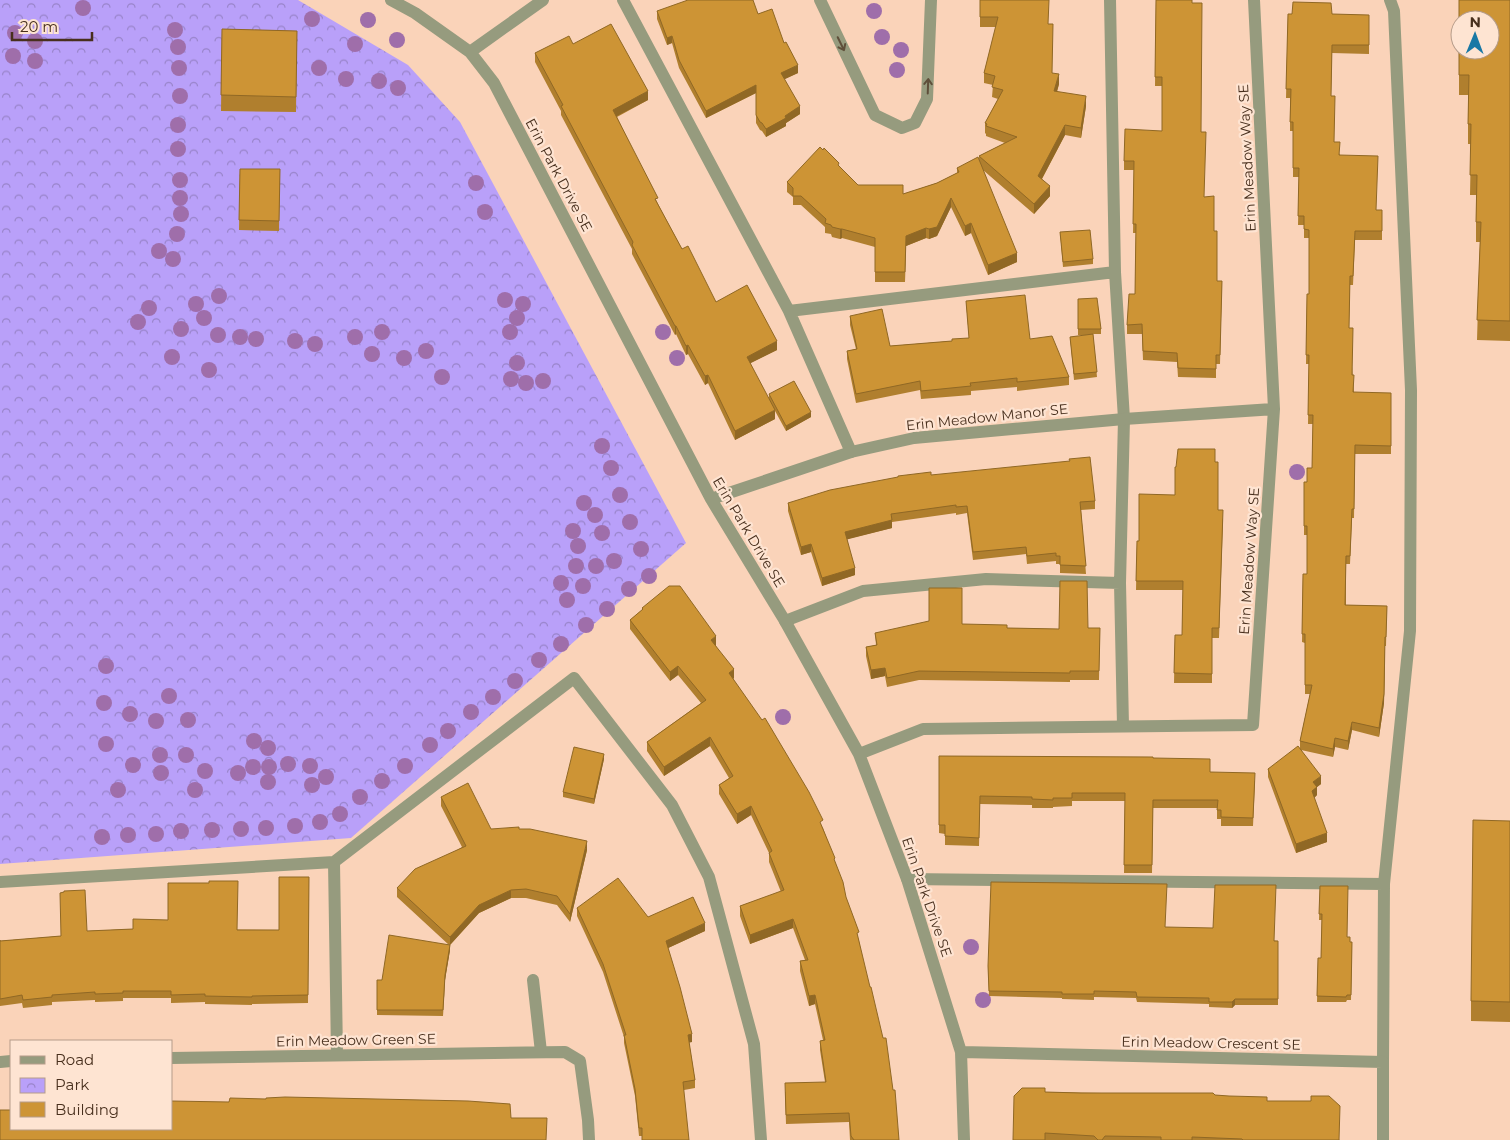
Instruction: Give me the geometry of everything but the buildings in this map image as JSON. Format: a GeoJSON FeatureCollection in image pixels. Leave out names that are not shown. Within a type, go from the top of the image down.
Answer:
{"type":"FeatureCollection","features":[{"type":"Feature","properties":{"kind":"street","name":"Erin Park Drive SE"},"geometry":{"type":"LineString","coordinates":[[391,0],[415,13],[470,52],[494,83],[711,499],[785,621],[859,754],[907,879],[961,1052],[964,1140]]}},
{"type":"Feature","properties":{"kind":"street"},"geometry":{"type":"LineString","coordinates":[[470,52],[543,0]]}},
{"type":"Feature","properties":{"kind":"street"},"geometry":{"type":"LineString","coordinates":[[623,0],[789,311],[851,452]]}},
{"type":"Feature","properties":{"kind":"street"},"geometry":{"type":"LineString","coordinates":[[820,0],[875,115],[902,128],[915,122],[927,99],[931,0]]}},
{"type":"Feature","properties":{"kind":"street"},"geometry":{"type":"LineString","coordinates":[[1110,0],[1116,272],[1124,419],[1120,583],[1123,726]]}},
{"type":"Feature","properties":{"kind":"street","name":"Erin Meadow Way SE"},"geometry":{"type":"LineString","coordinates":[[859,754],[923,729],[1253,725],[1274,409],[1254,0]]}},
{"type":"Feature","properties":{"kind":"street"},"geometry":{"type":"LineString","coordinates":[[1383,1140],[1384,884],[1410,632],[1411,390],[1394,11],[1390,0]]}},
{"type":"Feature","properties":{"kind":"street"},"geometry":{"type":"LineString","coordinates":[[789,311],[1116,272]]}},
{"type":"Feature","properties":{"kind":"street","name":"Erin Meadow Manor SE"},"geometry":{"type":"LineString","coordinates":[[711,499],[851,452],[914,438],[1124,419],[1274,409]]}},
{"type":"Feature","properties":{"kind":"street"},"geometry":{"type":"LineString","coordinates":[[785,621],[863,591],[986,578],[1120,583]]}},
{"type":"Feature","properties":{"kind":"street"},"geometry":{"type":"LineString","coordinates":[[0,882],[334,862],[574,678],[672,805],[709,877],[754,1044],[761,1140]]}},
{"type":"Feature","properties":{"kind":"street"},"geometry":{"type":"LineString","coordinates":[[334,862],[337,1055]]}},
{"type":"Feature","properties":{"kind":"street"},"geometry":{"type":"LineString","coordinates":[[907,879],[1384,884]]}},
{"type":"Feature","properties":{"kind":"street"},"geometry":{"type":"LineString","coordinates":[[533,980],[541,1052]]}},
{"type":"Feature","properties":{"kind":"street","name":"Erin Meadow Green SE"},"geometry":{"type":"LineString","coordinates":[[172,1058],[564,1052],[580,1061],[588,1120],[588,1140]]}},
{"type":"Feature","properties":{"kind":"street","name":"Erin Meadow Crescent SE"},"geometry":{"type":"LineString","coordinates":[[961,1052],[1384,1062]]}},
{"type":"Feature","properties":{"kind":"green space"},"geometry":{"type":"Polygon","coordinates":[[[0,0],[298,0],[408,65],[460,122],[686,543],[351,838],[0,864],[0,0]]]}}]}
